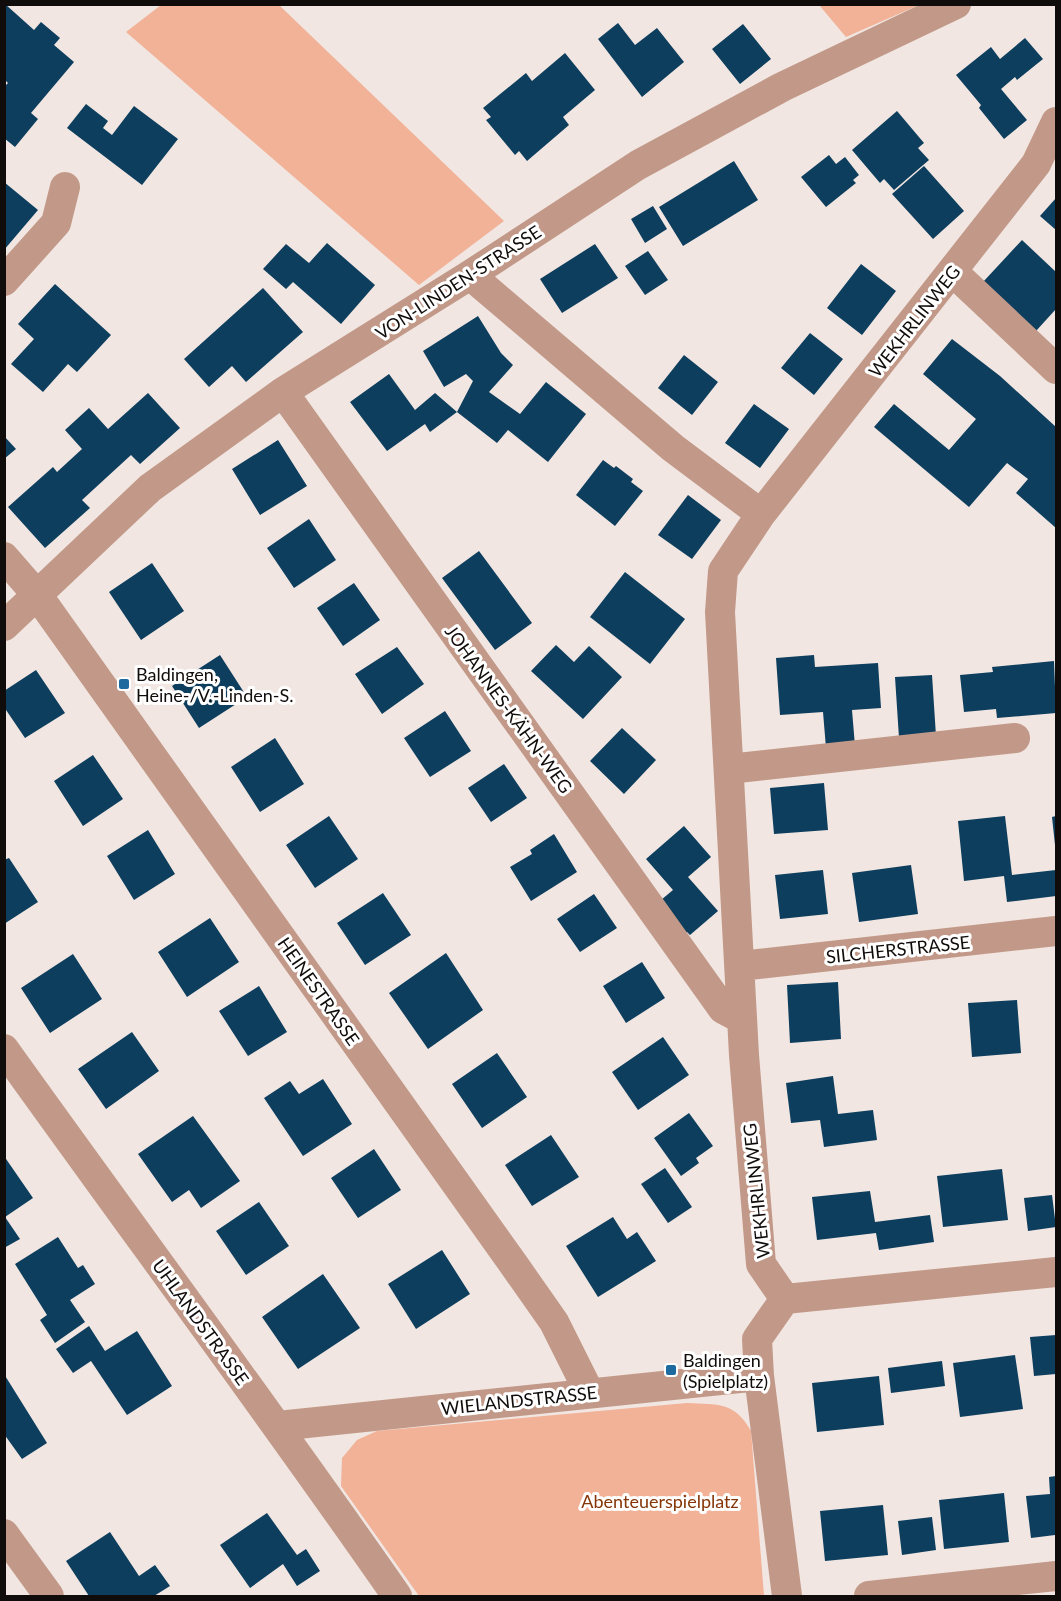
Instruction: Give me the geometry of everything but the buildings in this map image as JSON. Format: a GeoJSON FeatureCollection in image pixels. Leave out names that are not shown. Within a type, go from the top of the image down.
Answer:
{"type":"FeatureCollection","features":[{"type":"Feature","properties":{"kind":"street","name":"VON-LINDEN-STRASSE"},"geometry":{"type":"LineString","coordinates":[[4,626],[150,488],[283,392],[470,275],[638,165],[782,87],[956,4]]}},
{"type":"Feature","properties":{"kind":"street","name":"WEKHRLINWEG"},"geometry":{"type":"LineString","coordinates":[[785,1299],[761,1264],[750,1138],[720,612],[723,571],[761,514],[1036,164],[1056,122]]}},
{"type":"Feature","properties":{"kind":"street"},"geometry":{"type":"LineString","coordinates":[[4,281],[56,224],[65,187]]}},
{"type":"Feature","properties":{"kind":"street"},"geometry":{"type":"LineString","coordinates":[[953,272],[1056,369]]}},
{"type":"Feature","properties":{"kind":"street"},"geometry":{"type":"LineString","coordinates":[[470,275],[673,448],[761,514]]}},
{"type":"Feature","properties":{"kind":"street","name":"JOHANNES-KÄHN-WEG"},"geometry":{"type":"LineString","coordinates":[[283,392],[723,1009],[742,1019]]}},
{"type":"Feature","properties":{"kind":"street","name":"HEINESTRASSE"},"geometry":{"type":"LineString","coordinates":[[4,557],[38,596],[554,1322],[589,1392]]}},
{"type":"Feature","properties":{"kind":"street"},"geometry":{"type":"LineString","coordinates":[[729,769],[1015,738]]}},
{"type":"Feature","properties":{"kind":"street","name":"SILCHERSTRASSE"},"geometry":{"type":"LineString","coordinates":[[740,966],[1056,931]]}},
{"type":"Feature","properties":{"kind":"street","name":"UHLANDSTRASSE"},"geometry":{"type":"LineString","coordinates":[[4,1048],[170,1281],[278,1426],[397,1596]]}},
{"type":"Feature","properties":{"kind":"street"},"geometry":{"type":"LineString","coordinates":[[787,1596],[759,1376],[757,1339],[785,1299],[1056,1272]]}},
{"type":"Feature","properties":{"kind":"street","name":"WIELANDSTRASSE"},"geometry":{"type":"LineString","coordinates":[[278,1426],[759,1376]]}},
{"type":"Feature","properties":{"kind":"street"},"geometry":{"type":"LineString","coordinates":[[4,1534],[49,1596]]}},
{"type":"Feature","properties":{"kind":"street"},"geometry":{"type":"LineString","coordinates":[[870,1596],[1056,1576]]}},
{"type":"Feature","properties":{"kind":"green space"},"geometry":{"type":"Polygon","coordinates":[[[161,5],[279,5],[504,221],[419,285],[126,32],[161,5]]]}},
{"type":"Feature","properties":{"kind":"green space"},"geometry":{"type":"Polygon","coordinates":[[[819,5],[919,5],[846,37],[819,5]]]}},
{"type":"Feature","properties":{"kind":"green space","name":"Abenteuerspielplatz"},"geometry":{"type":"Polygon","coordinates":[[[687,1403],[724,1406],[731,1409],[745,1421],[751,1431],[764,1596],[419,1596],[341,1486],[342,1458],[357,1440],[377,1431],[687,1403]]]}},
{"type":"Feature","properties":{"kind":"place","name":"Baldingen, Heine-/V.-Linden-S."},"geometry":{"type":"Point","coordinates":[124,684]}},
{"type":"Feature","properties":{"kind":"place","name":"Baldingen (Spielplatz)"},"geometry":{"type":"Point","coordinates":[671,1370]}}]}
